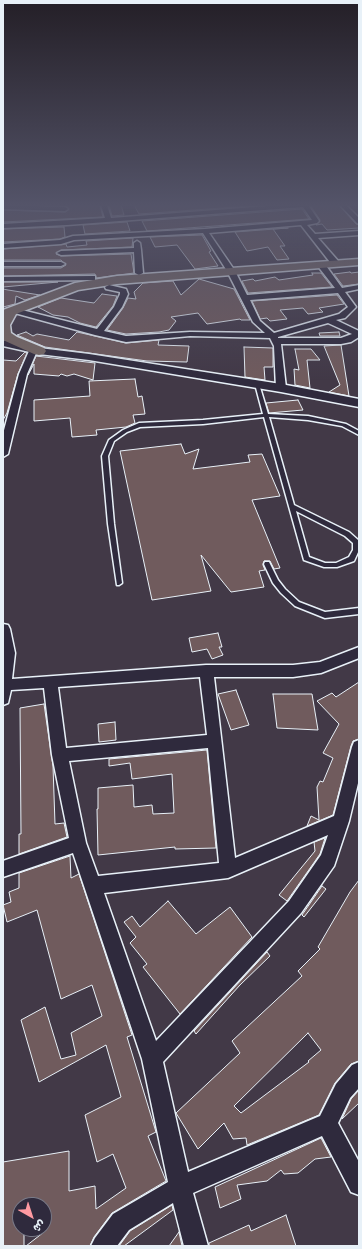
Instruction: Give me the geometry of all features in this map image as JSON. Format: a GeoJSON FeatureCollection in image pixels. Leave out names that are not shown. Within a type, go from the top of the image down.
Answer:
{"type":"FeatureCollection","features":[{"type":"Feature","properties":{"kind":"main road"},"geometry":{"type":"LineString","coordinates":[[36,351],[12,340],[5,335],[3,325],[8,312],[36,294],[62,282],[139,273],[325,263]]}},
{"type":"Feature","properties":{"kind":"main road"},"geometry":{"type":"LineString","coordinates":[[8,312],[75,287],[134,278],[230,269]]}},
{"type":"Feature","properties":{"kind":"street"},"geometry":{"type":"LineString","coordinates":[[139,263],[139,273]]}},
{"type":"Feature","properties":{"kind":"street"},"geometry":{"type":"LineString","coordinates":[[226,263],[257,322],[274,339],[278,346],[281,368],[281,388]]}},
{"type":"Feature","properties":{"kind":"street"},"geometry":{"type":"LineString","coordinates":[[274,339],[342,316],[355,304],[341,290],[330,263]]}},
{"type":"Feature","properties":{"kind":"street"},"geometry":{"type":"LineString","coordinates":[[3,264],[61,264],[62,282],[3,279]]}},
{"type":"Feature","properties":{"kind":"street"},"geometry":{"type":"LineString","coordinates":[[245,298],[341,290],[359,287]]}},
{"type":"Feature","properties":{"kind":"street"},"geometry":{"type":"LineString","coordinates":[[98,332],[118,307],[124,294],[123,291],[109,288]]}},
{"type":"Feature","properties":{"kind":"street"},"geometry":{"type":"LineString","coordinates":[[8,312],[126,339],[190,334],[303,341],[341,341],[348,340],[358,334]]}},
{"type":"Feature","properties":{"kind":"street"},"geometry":{"type":"LineString","coordinates":[[329,320],[358,334]]}},
{"type":"Feature","properties":{"kind":"street"},"geometry":{"type":"LineString","coordinates":[[297,330],[303,341]]}},
{"type":"Feature","properties":{"kind":"street"},"geometry":{"type":"LineString","coordinates":[[3,343],[36,351]]}},
{"type":"Feature","properties":{"kind":"street"},"geometry":{"type":"LineString","coordinates":[[3,349],[89,357],[281,388],[359,403]]}},
{"type":"Feature","properties":{"kind":"street"},"geometry":{"type":"LineString","coordinates":[[3,454],[8,411],[18,398],[23,374],[36,351]]}},
{"type":"Feature","properties":{"kind":"street"},"geometry":{"type":"LineString","coordinates":[[3,629],[8,653],[3,700]]}},
{"type":"Feature","properties":{"kind":"street"},"geometry":{"type":"LineString","coordinates":[[4,685],[206,671],[273,671],[321,667],[359,652]]}},
{"type":"Feature","properties":{"kind":"street"},"geometry":{"type":"LineString","coordinates":[[206,671],[215,741],[228,870]]}},
{"type":"Feature","properties":{"kind":"street"},"geometry":{"type":"LineString","coordinates":[[50,681],[60,755],[78,843],[94,885],[152,1059],[180,1187],[196,1246]]}},
{"type":"Feature","properties":{"kind":"street"},"geometry":{"type":"LineString","coordinates":[[60,755],[215,741]]}},
{"type":"Feature","properties":{"kind":"street"},"geometry":{"type":"LineString","coordinates":[[152,1059],[295,907],[328,860],[341,821],[359,747]]}},
{"type":"Feature","properties":{"kind":"street"},"geometry":{"type":"LineString","coordinates":[[94,885],[228,870],[341,821]]}},
{"type":"Feature","properties":{"kind":"street"},"geometry":{"type":"LineString","coordinates":[[3,869],[78,843]]}},
{"type":"Feature","properties":{"kind":"street"},"geometry":{"type":"LineString","coordinates":[[103,1246],[121,1222],[180,1187],[327,1123],[343,1091],[359,1072]]}},
{"type":"Feature","properties":{"kind":"street"},"geometry":{"type":"LineString","coordinates":[[327,1123],[357,1175]]}},
{"type":"Feature","properties":{"kind":"lane"},"geometry":{"type":"LineString","coordinates":[[257,384],[291,506],[306,558],[324,565],[337,565],[352,559],[356,550],[356,542],[347,534],[291,506]]}},
{"type":"Feature","properties":{"kind":"lane"},"geometry":{"type":"LineString","coordinates":[[119,583],[111,524],[106,456],[112,440],[125,431],[139,426],[203,422],[266,415],[308,418],[344,425],[359,433]]}},
{"type":"Feature","properties":{"kind":"lane"},"geometry":{"type":"LineString","coordinates":[[267,564],[275,581],[297,604],[325,615],[359,611]]}},
{"type":"Feature","properties":{"kind":"building"},"geometry":{"type":"Polygon","coordinates":[[[64,263],[132,263],[134,273],[96,278],[95,274],[3,276],[3,268],[61,268],[66,265],[64,263]]]}},
{"type":"Feature","properties":{"kind":"building"},"geometry":{"type":"Polygon","coordinates":[[[191,263],[216,263],[218,266],[195,269],[191,263]]]}},
{"type":"Feature","properties":{"kind":"building"},"geometry":{"type":"Polygon","coordinates":[[[359,272],[359,284],[343,286],[334,274],[359,272]]]}},
{"type":"Feature","properties":{"kind":"building"},"geometry":{"type":"Polygon","coordinates":[[[312,273],[321,273],[332,287],[248,293],[242,281],[253,279],[255,281],[275,277],[279,280],[313,275],[312,273]]]}},
{"type":"Feature","properties":{"kind":"building"},"geometry":{"type":"Polygon","coordinates":[[[199,279],[234,289],[250,320],[240,319],[207,324],[198,313],[171,317],[176,321],[169,330],[159,332],[126,334],[107,330],[123,308],[128,298],[136,299],[134,292],[143,283],[173,281],[181,295],[199,279]]]}},
{"type":"Feature","properties":{"kind":"building"},"geometry":{"type":"Polygon","coordinates":[[[3,282],[58,282],[3,287],[3,282]]]}},
{"type":"Feature","properties":{"kind":"building"},"geometry":{"type":"Polygon","coordinates":[[[3,289],[40,295],[25,300],[16,296],[15,304],[3,307],[3,289]]]}},
{"type":"Feature","properties":{"kind":"building"},"geometry":{"type":"Polygon","coordinates":[[[102,294],[117,296],[113,306],[96,327],[80,323],[68,317],[53,315],[38,307],[61,298],[94,303],[102,294]]]}},
{"type":"Feature","properties":{"kind":"building"},"geometry":{"type":"Polygon","coordinates":[[[337,295],[344,304],[319,308],[323,312],[308,314],[303,308],[280,310],[287,319],[270,321],[267,318],[260,319],[252,301],[337,295]]]}},
{"type":"Feature","properties":{"kind":"building"},"geometry":{"type":"Polygon","coordinates":[[[26,332],[33,336],[37,334],[69,340],[77,332],[126,343],[159,340],[158,345],[189,346],[187,362],[147,361],[45,347],[17,335],[26,332]]]}},
{"type":"Feature","properties":{"kind":"building"},"geometry":{"type":"Polygon","coordinates":[[[339,332],[340,336],[320,336],[319,333],[339,332]]]}},
{"type":"Feature","properties":{"kind":"building"},"geometry":{"type":"Polygon","coordinates":[[[341,345],[349,396],[329,392],[340,385],[324,346],[341,345]]]}},
{"type":"Feature","properties":{"kind":"building"},"geometry":{"type":"Polygon","coordinates":[[[244,347],[273,348],[273,367],[264,367],[265,380],[245,377],[244,347]]]}},
{"type":"Feature","properties":{"kind":"building"},"geometry":{"type":"Polygon","coordinates":[[[295,349],[311,349],[320,360],[307,360],[310,388],[295,385],[294,369],[299,370],[295,349]]]}},
{"type":"Feature","properties":{"kind":"building"},"geometry":{"type":"Polygon","coordinates":[[[25,352],[27,353],[18,374],[7,413],[3,420],[3,360],[16,361],[25,352]]]}},
{"type":"Feature","properties":{"kind":"building"},"geometry":{"type":"Polygon","coordinates":[[[36,356],[95,363],[93,380],[74,374],[67,376],[61,374],[59,376],[34,374],[34,364],[28,375],[36,356]]]}},
{"type":"Feature","properties":{"kind":"building"},"geometry":{"type":"Polygon","coordinates":[[[135,379],[138,397],[142,396],[145,414],[133,415],[135,423],[126,427],[96,430],[97,435],[72,437],[70,418],[34,421],[34,400],[90,396],[89,381],[135,379]]]}},
{"type":"Feature","properties":{"kind":"building"},"geometry":{"type":"Polygon","coordinates":[[[298,400],[303,410],[269,413],[266,403],[298,400]]]}},
{"type":"Feature","properties":{"kind":"building"},"geometry":{"type":"Polygon","coordinates":[[[181,444],[185,454],[199,449],[193,469],[250,462],[248,455],[262,454],[280,496],[252,500],[280,568],[274,569],[270,561],[264,561],[263,565],[265,570],[259,571],[264,587],[231,592],[201,555],[211,591],[152,600],[120,451],[181,444]]]}},
{"type":"Feature","properties":{"kind":"building"},"geometry":{"type":"Polygon","coordinates":[[[218,633],[222,647],[219,647],[223,655],[212,659],[207,649],[192,652],[189,638],[218,633]]]}},
{"type":"Feature","properties":{"kind":"building"},"geometry":{"type":"Polygon","coordinates":[[[359,682],[359,739],[353,741],[351,746],[333,815],[307,826],[311,816],[319,820],[317,787],[320,781],[323,782],[333,758],[323,753],[339,724],[317,701],[332,693],[336,697],[359,682]]]}},
{"type":"Feature","properties":{"kind":"building"},"geometry":{"type":"Polygon","coordinates":[[[236,690],[249,725],[231,730],[218,694],[236,690]]]}},
{"type":"Feature","properties":{"kind":"building"},"geometry":{"type":"Polygon","coordinates":[[[273,694],[312,694],[318,730],[277,728],[273,694]]]}},
{"type":"Feature","properties":{"kind":"building"},"geometry":{"type":"Polygon","coordinates":[[[44,704],[53,766],[55,824],[64,823],[67,837],[19,854],[19,834],[21,834],[20,708],[44,704]]]}},
{"type":"Feature","properties":{"kind":"building"},"geometry":{"type":"Polygon","coordinates":[[[115,722],[116,740],[99,742],[98,724],[115,722]]]}},
{"type":"Feature","properties":{"kind":"building"},"geometry":{"type":"Polygon","coordinates":[[[207,750],[216,848],[175,849],[175,847],[98,855],[98,788],[133,785],[134,807],[152,805],[153,814],[174,813],[172,774],[132,779],[130,763],[109,766],[109,759],[207,750]]]}},
{"type":"Feature","properties":{"kind":"building"},"geometry":{"type":"Polygon","coordinates":[[[325,838],[320,854],[287,901],[279,895],[315,851],[314,842],[325,838]]]}},
{"type":"Feature","properties":{"kind":"building"},"geometry":{"type":"Polygon","coordinates":[[[70,856],[71,878],[79,874],[132,1035],[127,1037],[156,1132],[148,1136],[166,1181],[112,1213],[94,1237],[90,1246],[26,1246],[38,1237],[52,1237],[52,1197],[12,1197],[12,1237],[24,1237],[24,1246],[3,1246],[3,1162],[69,1151],[69,1191],[95,1186],[96,1209],[126,1188],[113,1154],[97,1162],[85,1115],[121,1097],[106,1045],[39,1082],[21,1020],[45,1007],[61,1059],[76,1055],[71,1033],[102,1016],[92,985],[61,999],[37,910],[7,922],[3,905],[11,902],[9,892],[19,888],[19,873],[70,856]]]}},
{"type":"Feature","properties":{"kind":"building"},"geometry":{"type":"Polygon","coordinates":[[[359,880],[359,1061],[351,1064],[335,1083],[319,1115],[247,1145],[246,1138],[233,1139],[224,1123],[198,1149],[176,1113],[240,1053],[232,1041],[302,976],[298,971],[320,949],[318,947],[350,892],[359,880]],[[308,1033],[234,1106],[241,1113],[309,1062],[308,1061],[321,1050],[308,1033]]]}},
{"type":"Feature","properties":{"kind":"building"},"geometry":{"type":"Polygon","coordinates":[[[322,886],[326,889],[304,917],[302,915],[322,886]]]}},
{"type":"Feature","properties":{"kind":"building"},"geometry":{"type":"Polygon","coordinates":[[[168,901],[196,934],[230,907],[252,937],[180,1014],[143,967],[147,964],[130,943],[136,937],[124,922],[132,916],[140,927],[168,901]]]}},
{"type":"Feature","properties":{"kind":"building"},"geometry":{"type":"Polygon","coordinates":[[[267,952],[270,956],[240,985],[196,1034],[194,1031],[267,952]]]}},
{"type":"Feature","properties":{"kind":"building"},"geometry":{"type":"Polygon","coordinates":[[[359,1090],[359,1103],[342,1119],[351,1099],[359,1090]]]}},
{"type":"Feature","properties":{"kind":"building"},"geometry":{"type":"Polygon","coordinates":[[[321,1138],[331,1157],[315,1159],[298,1173],[284,1174],[281,1170],[267,1181],[237,1185],[241,1199],[220,1208],[215,1187],[321,1138]]]}},
{"type":"Feature","properties":{"kind":"building"},"geometry":{"type":"Polygon","coordinates":[[[172,1205],[173,1210],[124,1246],[119,1246],[130,1231],[172,1205]]]}},
{"type":"Feature","properties":{"kind":"building"},"geometry":{"type":"Polygon","coordinates":[[[286,1215],[296,1246],[209,1246],[209,1243],[249,1225],[251,1231],[286,1215]]]}},
{"type":"Feature","properties":{"kind":"building"},"geometry":{"type":"Polygon","coordinates":[[[179,1232],[182,1246],[169,1246],[179,1232]]]}}]}
